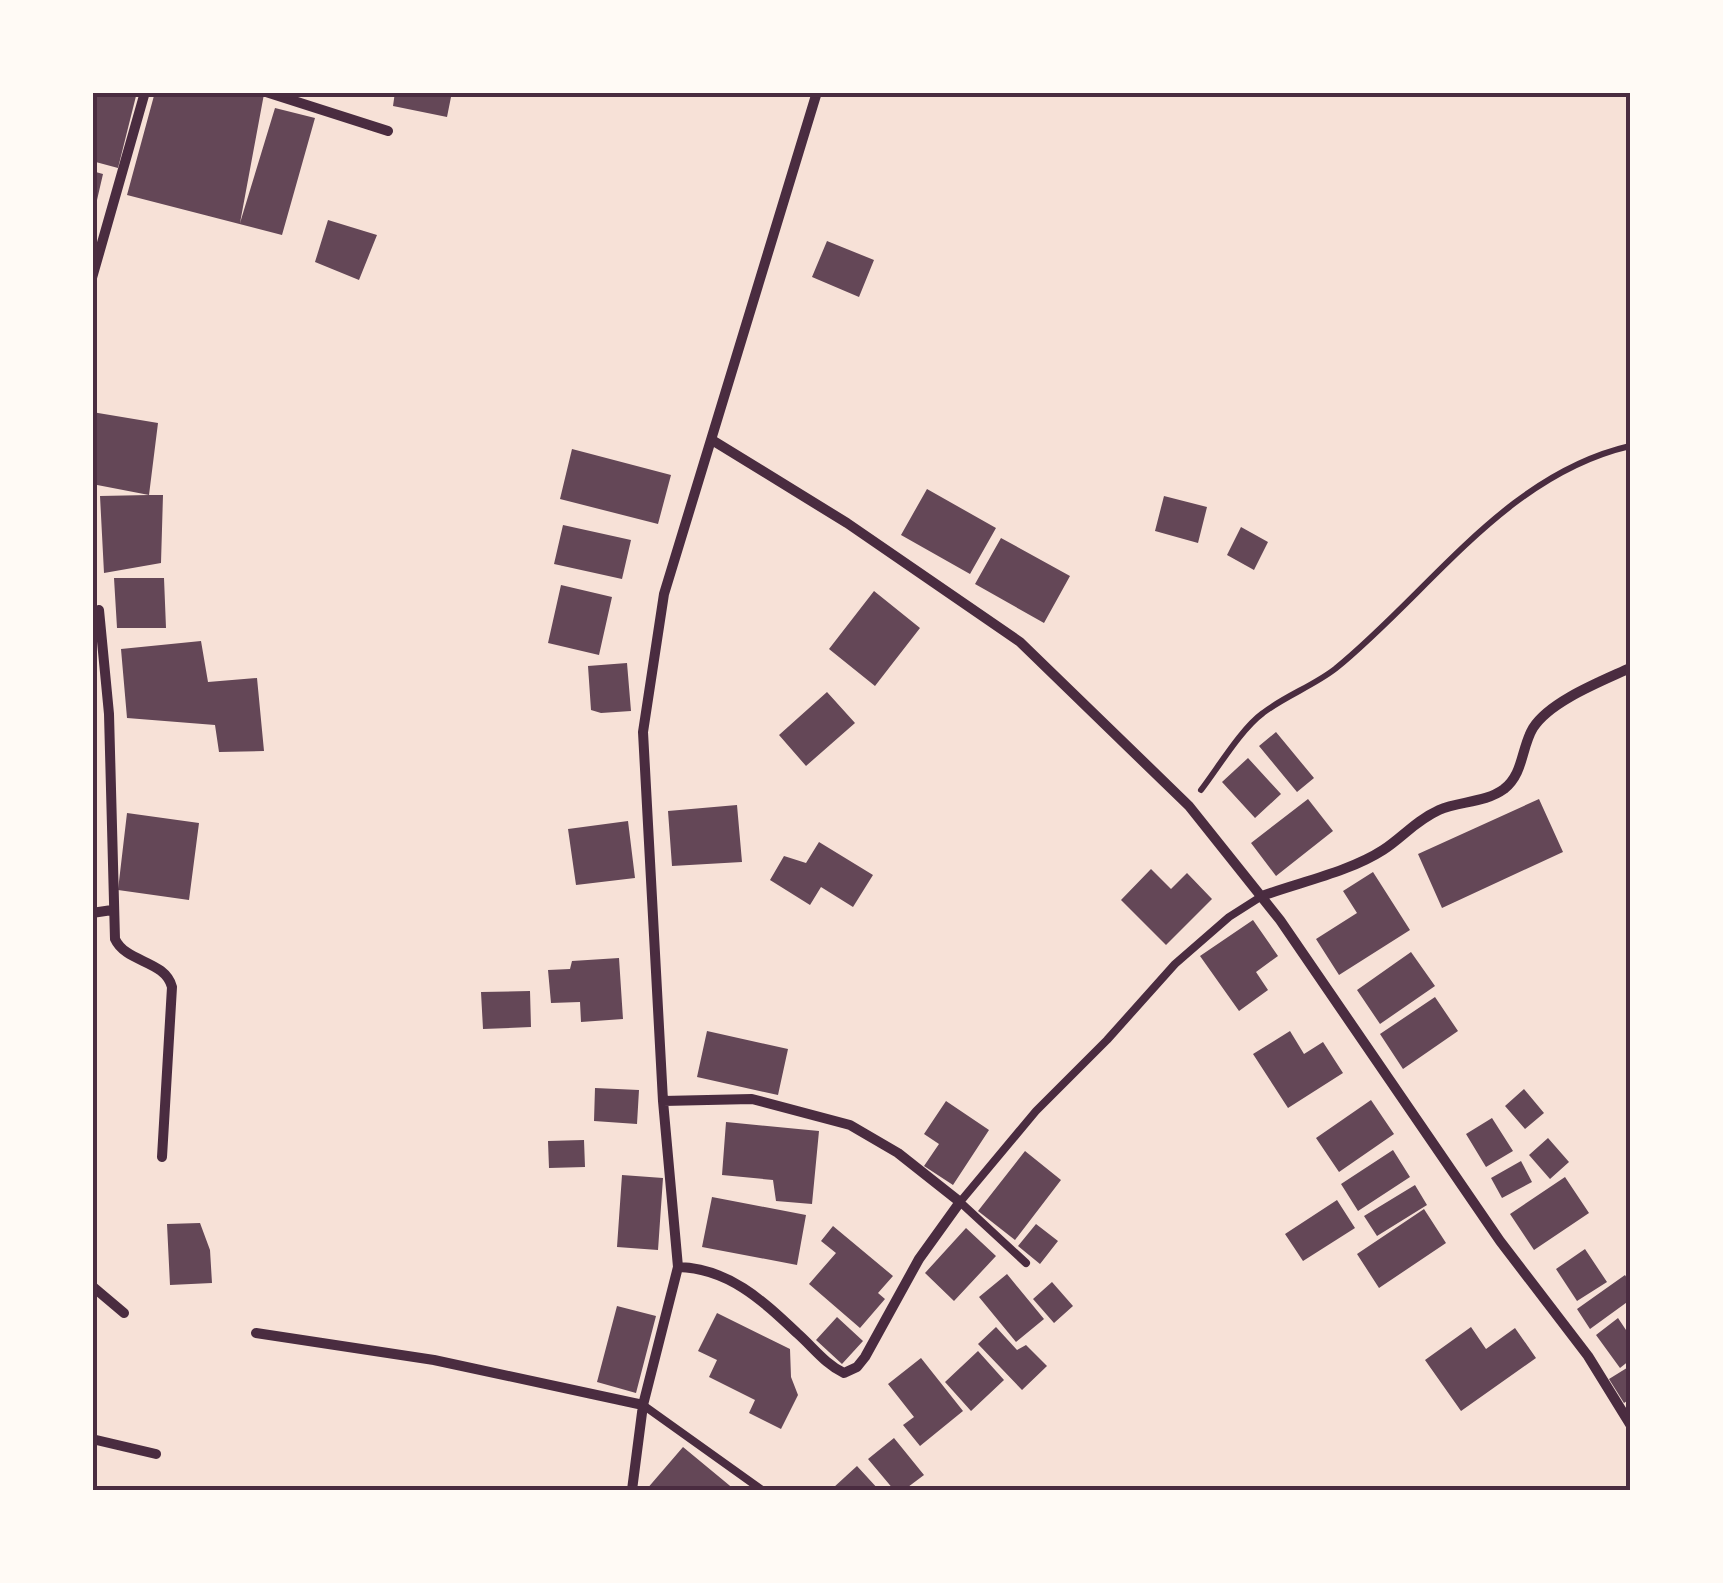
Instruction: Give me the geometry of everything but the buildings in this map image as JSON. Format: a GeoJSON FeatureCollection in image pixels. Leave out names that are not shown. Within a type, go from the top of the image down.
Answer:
{"type":"FeatureCollection","features":[{"type":"Feature","properties":{"kind":"street"},"geometry":{"type":"LineString","coordinates":[[92,278],[145,92]]}},
{"type":"Feature","properties":{"kind":"street"},"geometry":{"type":"LineString","coordinates":[[266,92],[388,131]]}},
{"type":"Feature","properties":{"kind":"street"},"geometry":{"type":"LineString","coordinates":[[632,1490],[643,1405],[678,1267],[663,1101],[644,732],[664,594],[817,92]]}},
{"type":"Feature","properties":{"kind":"street"},"geometry":{"type":"LineString","coordinates":[[712,440],[847,523],[1020,642],[1188,806],[1262,896],[1500,1241],[1588,1356],[1630,1424]]}},
{"type":"Feature","properties":{"kind":"street"},"geometry":{"type":"LineString","coordinates":[[99,610],[109,714],[114,939],[119,948],[163,972],[171,983],[162,1156]]}},
{"type":"Feature","properties":{"kind":"street"},"geometry":{"type":"LineString","coordinates":[[1262,896],[1381,852],[1411,825],[1442,808],[1476,801],[1502,790],[1518,773],[1532,730],[1541,719],[1584,690],[1630,668]]}},
{"type":"Feature","properties":{"kind":"street"},"geometry":{"type":"LineString","coordinates":[[92,913],[112,910]]}},
{"type":"Feature","properties":{"kind":"street"},"geometry":{"type":"LineString","coordinates":[[663,1101],[752,1099],[850,1125],[898,1154],[960,1202],[919,1259],[864,1357],[857,1367],[844,1372],[823,1359],[740,1284],[719,1273],[678,1267]]}},
{"type":"Feature","properties":{"kind":"street"},"geometry":{"type":"LineString","coordinates":[[92,1286],[124,1313]]}},
{"type":"Feature","properties":{"kind":"street"},"geometry":{"type":"LineString","coordinates":[[256,1333],[434,1360],[643,1405]]}},
{"type":"Feature","properties":{"kind":"street"},"geometry":{"type":"LineString","coordinates":[[92,1439],[156,1454]]}},
{"type":"Feature","properties":{"kind":"lane"},"geometry":{"type":"LineString","coordinates":[[1026,1263],[960,1202],[1036,1112],[1175,964],[1229,916],[1262,896]]}},
{"type":"Feature","properties":{"kind":"lane"},"geometry":{"type":"LineString","coordinates":[[643,1405],[762,1490]]}},
{"type":"Feature","properties":{"kind":"path"},"geometry":{"type":"LineString","coordinates":[[1188,806],[1260,714],[1333,670],[1504,510],[1569,468],[1630,446]]}}]}
